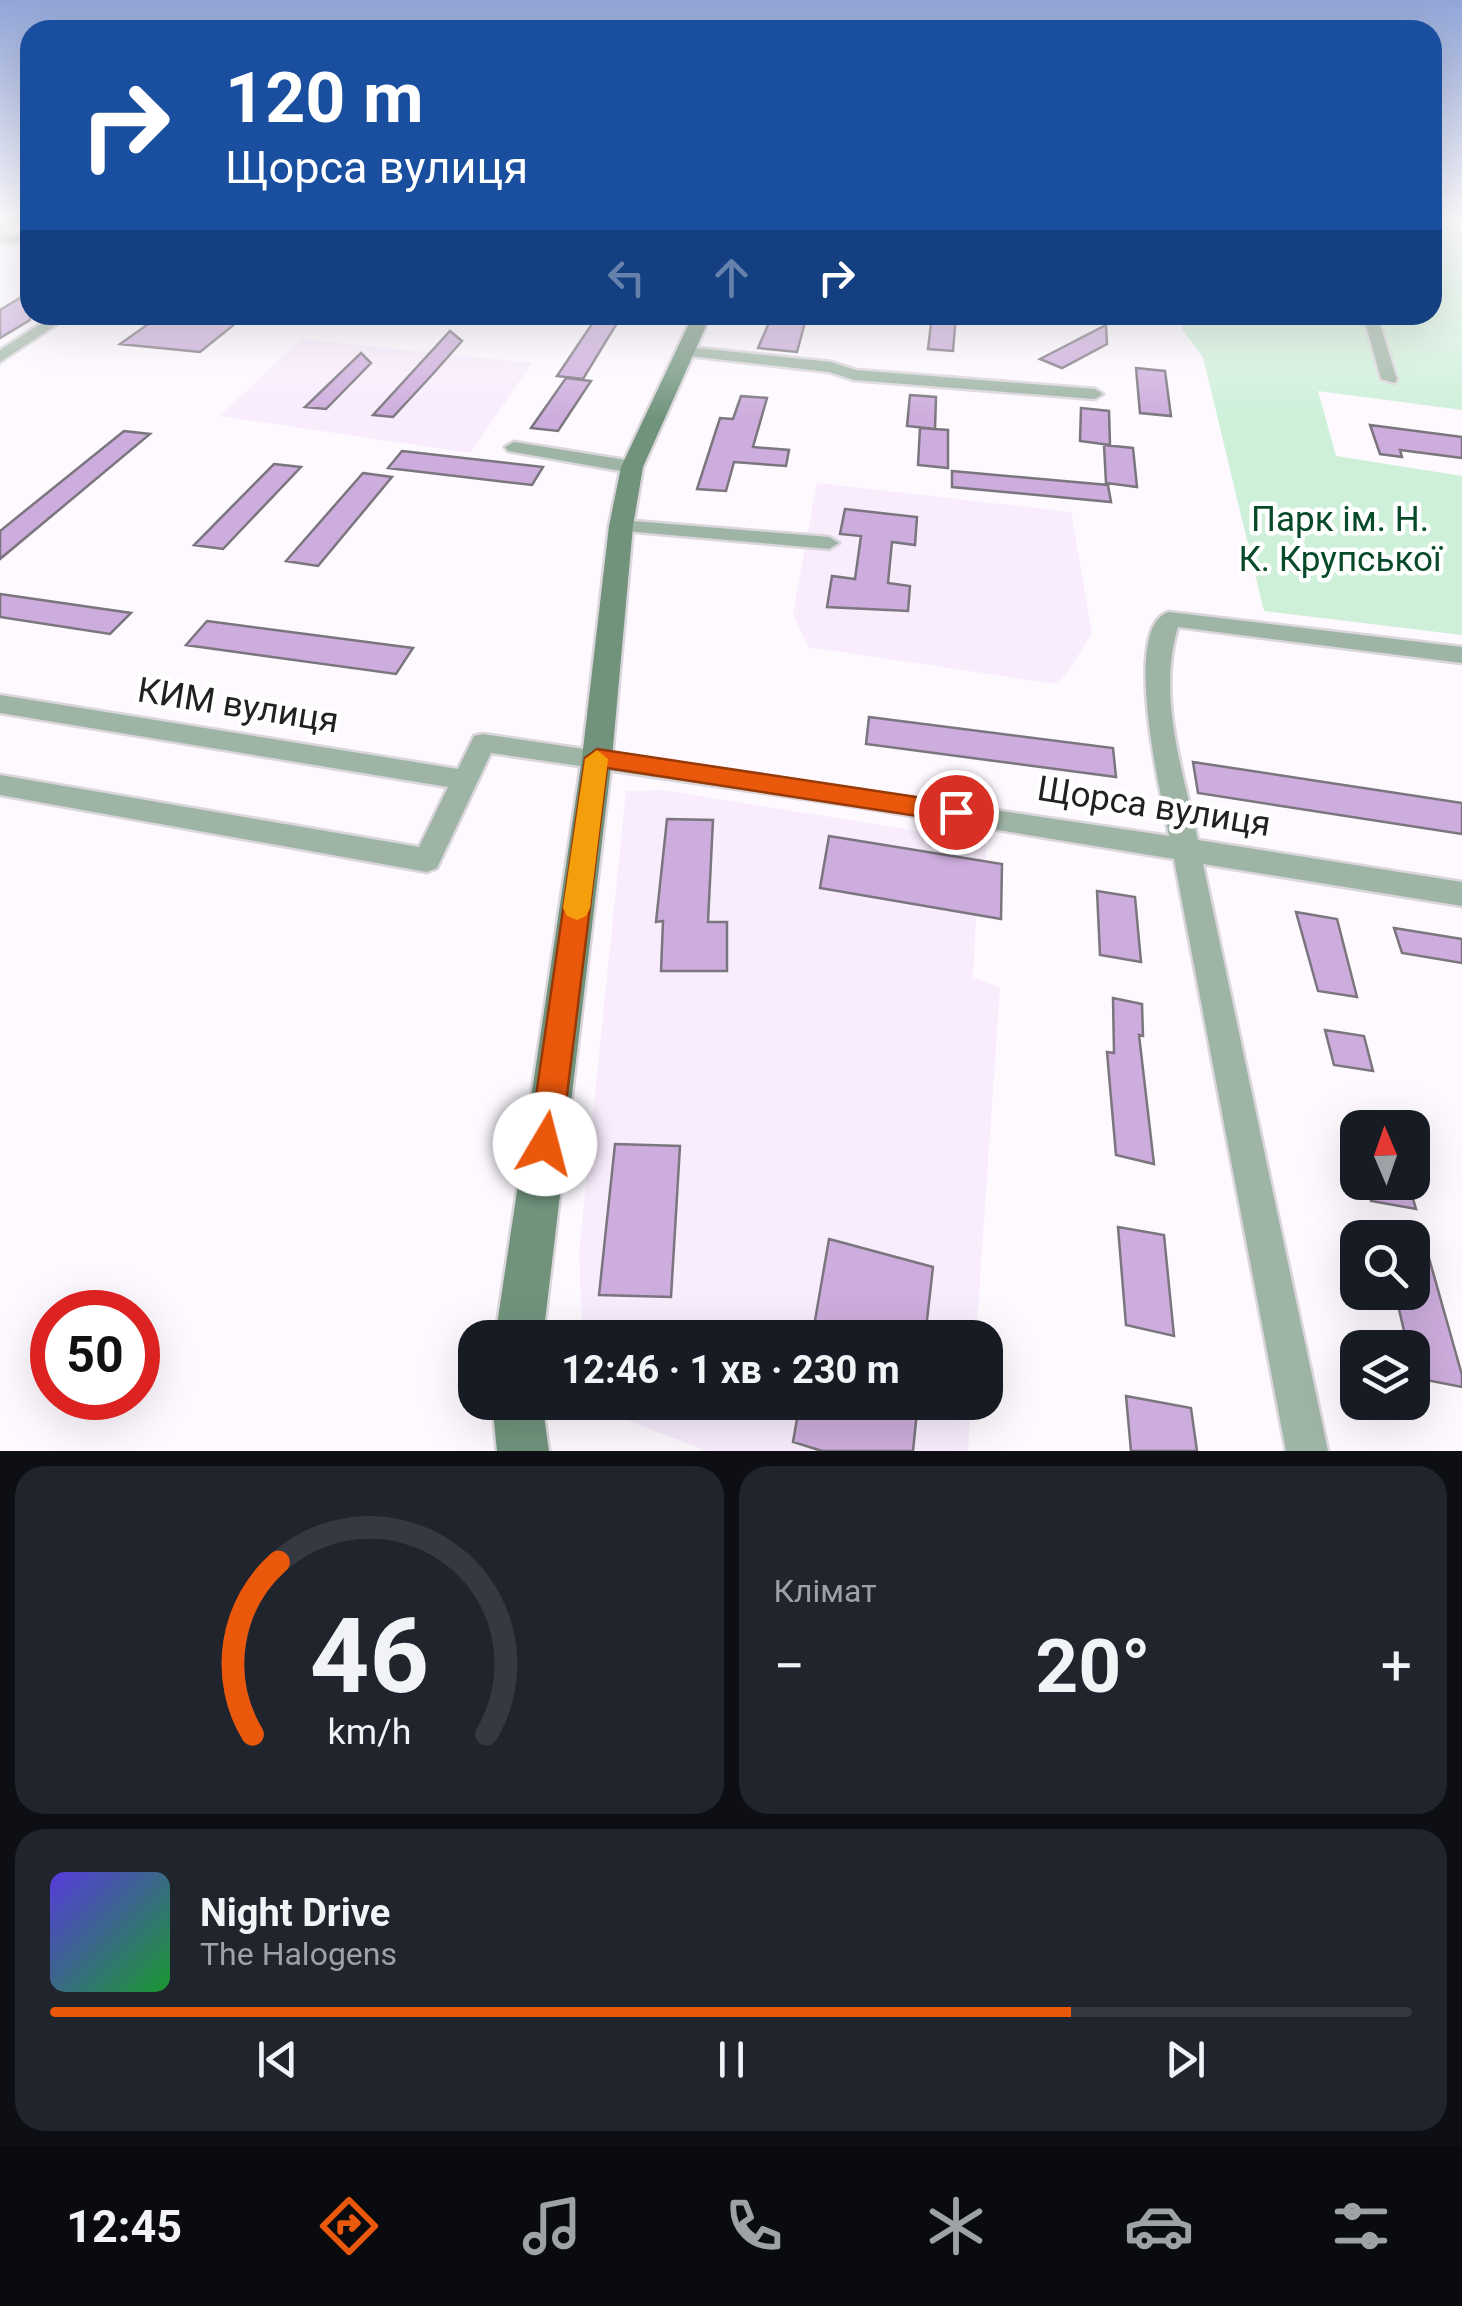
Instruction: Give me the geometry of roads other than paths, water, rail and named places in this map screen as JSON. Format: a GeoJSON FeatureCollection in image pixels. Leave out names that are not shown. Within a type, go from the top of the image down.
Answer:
{"type":"FeatureCollection","features":[{"type":"Feature","properties":{"kind":"main road"},"geometry":{"type":"LineString","coordinates":[[521,1320],[597,758],[621,526],[632,467],[698,325]]}},
{"type":"Feature","properties":{"kind":"main road"},"geometry":{"type":"LineString","coordinates":[[519,1420],[522,1451]]}},
{"type":"Feature","properties":{"kind":"street"},"geometry":{"type":"LineString","coordinates":[[0,357],[49,325]]}},
{"type":"Feature","properties":{"kind":"street"},"geometry":{"type":"LineString","coordinates":[[1373,325],[1388,379]]}},
{"type":"Feature","properties":{"kind":"street"},"geometry":{"type":"LineString","coordinates":[[687,352],[831,368],[854,375],[1094,394]]}},
{"type":"Feature","properties":{"kind":"street"},"geometry":{"type":"LineString","coordinates":[[514,447],[632,467]]}},
{"type":"Feature","properties":{"kind":"street"},"geometry":{"type":"LineString","coordinates":[[621,526],[829,544]]}},
{"type":"Feature","properties":{"kind":"street"},"geometry":{"type":"LineString","coordinates":[[1307,1451],[1157,706],[1159,652],[1169,618],[1462,655]]}},
{"type":"Feature","properties":{"kind":"street","name":"КИМ вулиця"},"geometry":{"type":"LineString","coordinates":[[0,704],[464,780]]}},
{"type":"Feature","properties":{"kind":"street","name":"Щорса вулиця"},"geometry":{"type":"LineString","coordinates":[[464,780],[483,743],[1462,894]]}},
{"type":"Feature","properties":{"kind":"street"},"geometry":{"type":"LineString","coordinates":[[0,785],[427,860],[464,780]]}},
{"type":"Feature","properties":{"kind":"park label","name":"Парк ім. Н. К. Крупської"},"geometry":{"type":"Point","coordinates":[1340,539]}}]}
